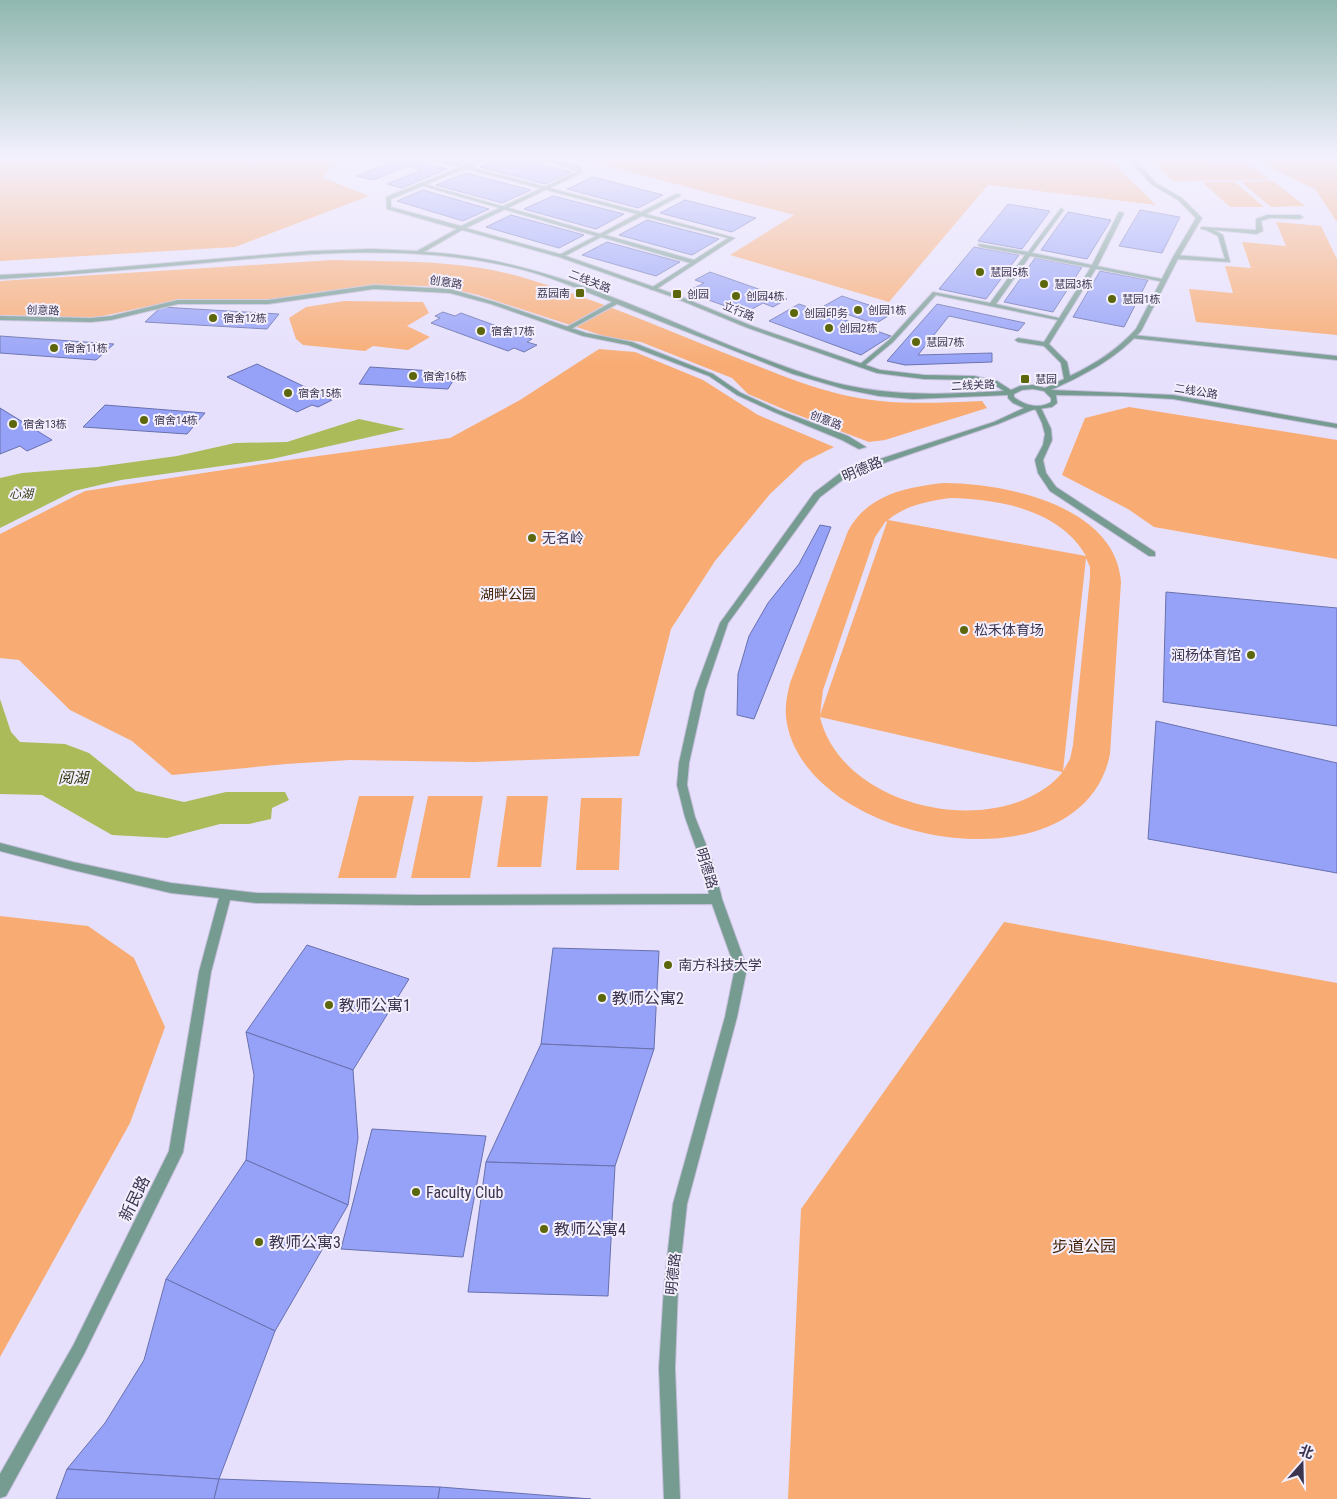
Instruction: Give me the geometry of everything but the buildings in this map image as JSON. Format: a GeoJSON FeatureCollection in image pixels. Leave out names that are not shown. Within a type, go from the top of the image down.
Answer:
{"type":"FeatureCollection","features":[{"type":"Feature","properties":{"kind":"street","name":"立行路"},"geometry":{"type":"LineString","coordinates":[[458,227],[561,256],[654,289],[750,327],[879,372],[897,375],[974,378],[995,382],[1011,393],[1014,401],[1035,408]]}},
{"type":"Feature","properties":{"kind":"street"},"geometry":{"type":"LineString","coordinates":[[567,227],[694,262]]}},
{"type":"Feature","properties":{"kind":"street"},"geometry":{"type":"LineString","coordinates":[[561,256],[616,227]]}},
{"type":"Feature","properties":{"kind":"street"},"geometry":{"type":"LineString","coordinates":[[654,289],[732,238],[690,227]]}},
{"type":"Feature","properties":{"kind":"street"},"geometry":{"type":"LineString","coordinates":[[992,305],[1049,227]]}},
{"type":"Feature","properties":{"kind":"street"},"geometry":{"type":"LineString","coordinates":[[1046,344],[1094,267],[1115,227]]}},
{"type":"Feature","properties":{"kind":"street"},"geometry":{"type":"LineString","coordinates":[[1048,392],[1107,357],[1133,337],[1139,330],[1176,256],[1194,227],[1260,231],[1259,227]]}},
{"type":"Feature","properties":{"kind":"street"},"geometry":{"type":"LineString","coordinates":[[417,254],[462,228]]}},
{"type":"Feature","properties":{"kind":"street"},"geometry":{"type":"LineString","coordinates":[[1203,228],[1220,235],[1234,230]]}},
{"type":"Feature","properties":{"kind":"street"},"geometry":{"type":"LineString","coordinates":[[1176,256],[1228,261],[1220,235]]}},
{"type":"Feature","properties":{"kind":"street"},"geometry":{"type":"LineString","coordinates":[[980,245],[1164,280]]}},
{"type":"Feature","properties":{"kind":"street","name":"二线关路"},"geometry":{"type":"LineString","coordinates":[[0,277],[71,273],[289,254],[417,254],[471,258],[517,267],[550,277],[795,373],[837,385],[881,393],[921,397],[1011,393],[1015,389],[1026,387],[1048,392]]}},
{"type":"Feature","properties":{"kind":"street","name":"创意路"},"geometry":{"type":"LineString","coordinates":[[0,318],[91,320],[111,318],[178,302],[268,302],[351,289],[394,287],[450,291],[567,329],[604,339],[630,343],[711,375],[739,394],[776,411],[845,438],[862,447]]}},
{"type":"Feature","properties":{"kind":"street"},"geometry":{"type":"LineString","coordinates":[[861,366],[892,341],[935,293],[1061,320]]}},
{"type":"Feature","properties":{"kind":"street"},"geometry":{"type":"LineString","coordinates":[[567,329],[617,302]]}},
{"type":"Feature","properties":{"kind":"street"},"geometry":{"type":"LineString","coordinates":[[1133,337],[1337,358]]}},
{"type":"Feature","properties":{"kind":"street"},"geometry":{"type":"LineString","coordinates":[[1018,340],[1046,344],[1064,362],[1068,380]]}},
{"type":"Feature","properties":{"kind":"street","name":"明德路"},"geometry":{"type":"LineString","coordinates":[[672,1499],[667,1368],[671,1287],[680,1204],[731,1017],[742,968],[716,899],[707,862],[690,817],[682,785],[684,763],[700,691],[724,622],[816,495],[846,473],[996,423],[1035,408],[1051,406],[1054,403],[1054,397],[1048,392]]}},
{"type":"Feature","properties":{"kind":"street","name":"二线公路"},"geometry":{"type":"LineString","coordinates":[[1048,392],[1172,397],[1337,426]]}},
{"type":"Feature","properties":{"kind":"street"},"geometry":{"type":"LineString","coordinates":[[1035,408],[1047,424],[1049,440],[1039,460],[1042,473],[1053,489],[1152,554]]}},
{"type":"Feature","properties":{"kind":"street"},"geometry":{"type":"LineString","coordinates":[[0,847],[171,888],[257,898],[418,900],[716,899]]}},
{"type":"Feature","properties":{"kind":"street","name":"新民路"},"geometry":{"type":"LineString","coordinates":[[0,1490],[79,1349],[176,1152],[205,972],[226,895]]}},
{"type":"Feature","properties":{"kind":"green space"},"geometry":{"type":"Polygon","coordinates":[[[0,227],[288,227],[235,247],[0,261],[0,227]]]}},
{"type":"Feature","properties":{"kind":"green space"},"geometry":{"type":"Polygon","coordinates":[[[775,227],[953,227],[889,302],[730,255],[775,227]]]}},
{"type":"Feature","properties":{"kind":"green space"},"geometry":{"type":"Polygon","coordinates":[[[1278,227],[1321,227],[1337,259],[1337,335],[1196,322],[1189,289],[1233,293],[1225,266],[1251,268],[1242,242],[1286,246],[1278,227]]]}},
{"type":"Feature","properties":{"kind":"green space"},"geometry":{"type":"Polygon","coordinates":[[[333,260],[431,263],[480,268],[504,273],[528,279],[602,304],[780,375],[824,390],[857,398],[892,402],[982,401],[987,408],[885,440],[869,442],[748,394],[732,378],[641,342],[607,337],[478,295],[427,286],[372,285],[271,300],[179,300],[93,318],[0,315],[0,281],[333,260]]]}},
{"type":"Feature","properties":{"kind":"green space"},"geometry":{"type":"Polygon","coordinates":[[[344,301],[423,302],[429,313],[407,326],[430,337],[408,350],[373,346],[365,351],[303,345],[296,339],[289,318],[306,307],[344,301]]]}},
{"type":"Feature","properties":{"kind":"green space","name":"湖畔公园"},"geometry":{"type":"Polygon","coordinates":[[[599,349],[635,352],[703,380],[758,415],[834,447],[804,462],[770,494],[715,561],[671,629],[639,756],[474,762],[350,760],[172,775],[132,741],[70,710],[19,660],[0,658],[0,534],[85,491],[450,438],[520,400],[599,349]]]}},
{"type":"Feature","properties":{"kind":"green space"},"geometry":{"type":"Polygon","coordinates":[[[1129,407],[1337,440],[1337,559],[1154,527],[1128,509],[1062,475],[1085,418],[1129,407]]]}},
{"type":"Feature","properties":{"kind":"green space"},"geometry":{"type":"Polygon","coordinates":[[[944,483],[969,484],[1025,494],[1054,504],[1079,517],[1100,534],[1114,556],[1121,582],[1110,754],[1089,798],[1050,826],[999,838],[943,836],[887,822],[839,796],[803,761],[786,717],[786,700],[790,683],[848,531],[856,519],[877,501],[889,495],[902,490],[944,483]],[[951,498],[910,507],[888,520],[1086,556],[1075,540],[1061,528],[1027,510],[989,501],[970,499],[951,498]],[[886,521],[875,537],[823,690],[820,715],[886,521]],[[1086,558],[1063,771],[1070,759],[1073,745],[1090,577],[1090,567],[1086,558]],[[820,717],[834,749],[859,775],[890,794],[926,806],[964,811],[1002,807],[1035,795],[1062,773],[820,717]]]}},
{"type":"Feature","properties":{"kind":"green space"},"geometry":{"type":"Polygon","coordinates":[[[359,796],[414,796],[396,878],[338,878],[359,796]]]}},
{"type":"Feature","properties":{"kind":"green space"},"geometry":{"type":"Polygon","coordinates":[[[428,796],[483,796],[470,878],[411,878],[428,796]]]}},
{"type":"Feature","properties":{"kind":"green space"},"geometry":{"type":"Polygon","coordinates":[[[507,796],[548,796],[541,867],[497,867],[507,796]]]}},
{"type":"Feature","properties":{"kind":"green space"},"geometry":{"type":"Polygon","coordinates":[[[581,798],[622,798],[619,870],[576,870],[581,798]]]}},
{"type":"Feature","properties":{"kind":"green space"},"geometry":{"type":"Polygon","coordinates":[[[0,916],[88,926],[134,958],[165,1027],[130,1123],[0,1357],[0,916]]]}},
{"type":"Feature","properties":{"kind":"green space","name":"步道公园"},"geometry":{"type":"Polygon","coordinates":[[[1004,922],[1337,983],[1337,1499],[788,1499],[801,1209],[1004,922]]]}},
{"type":"Feature","properties":{"kind":"water","name":"心湖"},"geometry":{"type":"Polygon","coordinates":[[[359,419],[405,429],[272,459],[121,480],[74,491],[0,528],[0,478],[22,473],[97,467],[177,456],[235,443],[287,442],[359,419]]]}},
{"type":"Feature","properties":{"kind":"water","name":"阅湖"},"geometry":{"type":"Polygon","coordinates":[[[0,699],[11,732],[20,742],[65,744],[89,753],[136,791],[184,802],[226,792],[285,792],[289,800],[272,808],[271,819],[249,824],[220,824],[167,838],[112,835],[42,795],[0,794],[0,699]]]}},
{"type":"Feature","properties":{"kind":"place","name":"慧园5栋"},"geometry":{"type":"Point","coordinates":[980,272]}},
{"type":"Feature","properties":{"kind":"place","name":"慧园3栋"},"geometry":{"type":"Point","coordinates":[1044,284]}},
{"type":"Feature","properties":{"kind":"place","name":"荔园南"},"geometry":{"type":"Point","coordinates":[580,293]}},
{"type":"Feature","properties":{"kind":"place","name":"创园"},"geometry":{"type":"Point","coordinates":[677,294]}},
{"type":"Feature","properties":{"kind":"place","name":"创园4栋"},"geometry":{"type":"Point","coordinates":[736,296]}},
{"type":"Feature","properties":{"kind":"place","name":"慧园1栋"},"geometry":{"type":"Point","coordinates":[1112,299]}},
{"type":"Feature","properties":{"kind":"place","name":"创园1栋"},"geometry":{"type":"Point","coordinates":[858,310]}},
{"type":"Feature","properties":{"kind":"place","name":"创园印务"},"geometry":{"type":"Point","coordinates":[794,313]}},
{"type":"Feature","properties":{"kind":"place","name":"宿舍12栋"},"geometry":{"type":"Point","coordinates":[213,318]}},
{"type":"Feature","properties":{"kind":"place","name":"创园2栋"},"geometry":{"type":"Point","coordinates":[829,328]}},
{"type":"Feature","properties":{"kind":"place","name":"宿舍17栋"},"geometry":{"type":"Point","coordinates":[481,331]}},
{"type":"Feature","properties":{"kind":"place","name":"慧园7栋"},"geometry":{"type":"Point","coordinates":[916,342]}},
{"type":"Feature","properties":{"kind":"place","name":"宿舍11栋"},"geometry":{"type":"Point","coordinates":[54,348]}},
{"type":"Feature","properties":{"kind":"place","name":"宿舍16栋"},"geometry":{"type":"Point","coordinates":[413,376]}},
{"type":"Feature","properties":{"kind":"place","name":"慧园"},"geometry":{"type":"Point","coordinates":[1025,379]}},
{"type":"Feature","properties":{"kind":"place","name":"宿舍15栋"},"geometry":{"type":"Point","coordinates":[288,393]}},
{"type":"Feature","properties":{"kind":"place","name":"宿舍14栋"},"geometry":{"type":"Point","coordinates":[144,420]}},
{"type":"Feature","properties":{"kind":"place","name":"宿舍13栋"},"geometry":{"type":"Point","coordinates":[13,424]}},
{"type":"Feature","properties":{"kind":"place","name":"无名岭"},"geometry":{"type":"Point","coordinates":[532,538]}},
{"type":"Feature","properties":{"kind":"place","name":"松禾体育场"},"geometry":{"type":"Point","coordinates":[964,630]}},
{"type":"Feature","properties":{"kind":"place","name":"润杨体育馆"},"geometry":{"type":"Point","coordinates":[1251,655]}},
{"type":"Feature","properties":{"kind":"place","name":"南方科技大学"},"geometry":{"type":"Point","coordinates":[668,965]}},
{"type":"Feature","properties":{"kind":"place","name":"教师公寓2"},"geometry":{"type":"Point","coordinates":[602,998]}},
{"type":"Feature","properties":{"kind":"place","name":"教师公寓1"},"geometry":{"type":"Point","coordinates":[329,1005]}},
{"type":"Feature","properties":{"kind":"place","name":"Faculty Club"},"geometry":{"type":"Point","coordinates":[416,1192]}},
{"type":"Feature","properties":{"kind":"place","name":"教师公寓4"},"geometry":{"type":"Point","coordinates":[544,1229]}},
{"type":"Feature","properties":{"kind":"place","name":"教师公寓3"},"geometry":{"type":"Point","coordinates":[259,1242]}}]}
